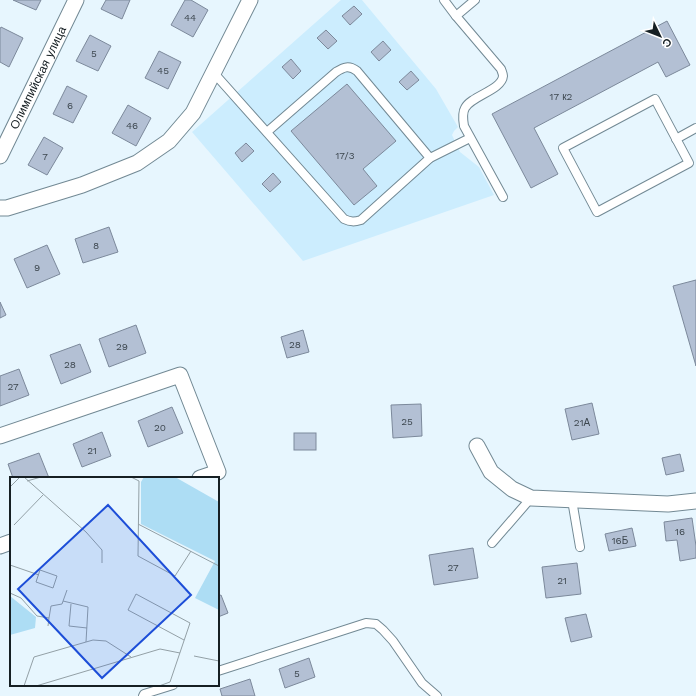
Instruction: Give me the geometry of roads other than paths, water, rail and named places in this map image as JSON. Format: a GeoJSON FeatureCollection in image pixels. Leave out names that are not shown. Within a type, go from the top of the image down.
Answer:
{"type":"FeatureCollection","features":[{"type":"Feature","properties":{"kind":"street","name":"Олимпийская улица"},"geometry":{"type":"LineString","coordinates":[[0,156],[76,0]]}},
{"type":"Feature","properties":{"kind":"street"},"geometry":{"type":"LineString","coordinates":[[0,208],[7,208],[82,185],[137,163],[169,141],[193,113],[250,0]]}},
{"type":"Feature","properties":{"kind":"street"},"geometry":{"type":"LineString","coordinates":[[0,436],[180,375],[218,472],[203,477]]}},
{"type":"Feature","properties":{"kind":"street"},"geometry":{"type":"LineString","coordinates":[[477,446],[491,472],[512,489],[531,498],[668,504],[696,501]]}},
{"type":"Feature","properties":{"kind":"street"},"geometry":{"type":"LineString","coordinates":[[0,546],[10,542]]}},
{"type":"Feature","properties":{"kind":"lane"},"geometry":{"type":"LineString","coordinates":[[444,0],[498,66],[503,76],[500,82],[493,88],[468,103],[463,113],[462,120],[470,138],[503,197]]}},
{"type":"Feature","properties":{"kind":"lane"},"geometry":{"type":"LineString","coordinates":[[456,16],[475,0]]}},
{"type":"Feature","properties":{"kind":"lane"},"geometry":{"type":"LineString","coordinates":[[267,132],[336,72],[342,68],[348,67],[353,68],[357,72],[430,158]]}},
{"type":"Feature","properties":{"kind":"lane"},"geometry":{"type":"LineString","coordinates":[[213,72],[344,219],[352,222],[360,220],[365,216],[430,158],[470,138]]}},
{"type":"Feature","properties":{"kind":"lane"},"geometry":{"type":"LineString","coordinates":[[655,99],[676,139],[689,163],[597,212],[563,148],[655,99]]}},
{"type":"Feature","properties":{"kind":"lane"},"geometry":{"type":"LineString","coordinates":[[676,139],[696,128]]}},
{"type":"Feature","properties":{"kind":"lane"},"geometry":{"type":"LineString","coordinates":[[492,543],[531,498]]}},
{"type":"Feature","properties":{"kind":"lane"},"geometry":{"type":"LineString","coordinates":[[572,500],[580,547]]}},
{"type":"Feature","properties":{"kind":"lane"},"geometry":{"type":"LineString","coordinates":[[219,670],[366,623],[376,624],[384,630],[393,641],[422,683],[437,696]]}},
{"type":"Feature","properties":{"kind":"lane"},"geometry":{"type":"LineString","coordinates":[[143,696],[144,694],[170,686]]}}]}
